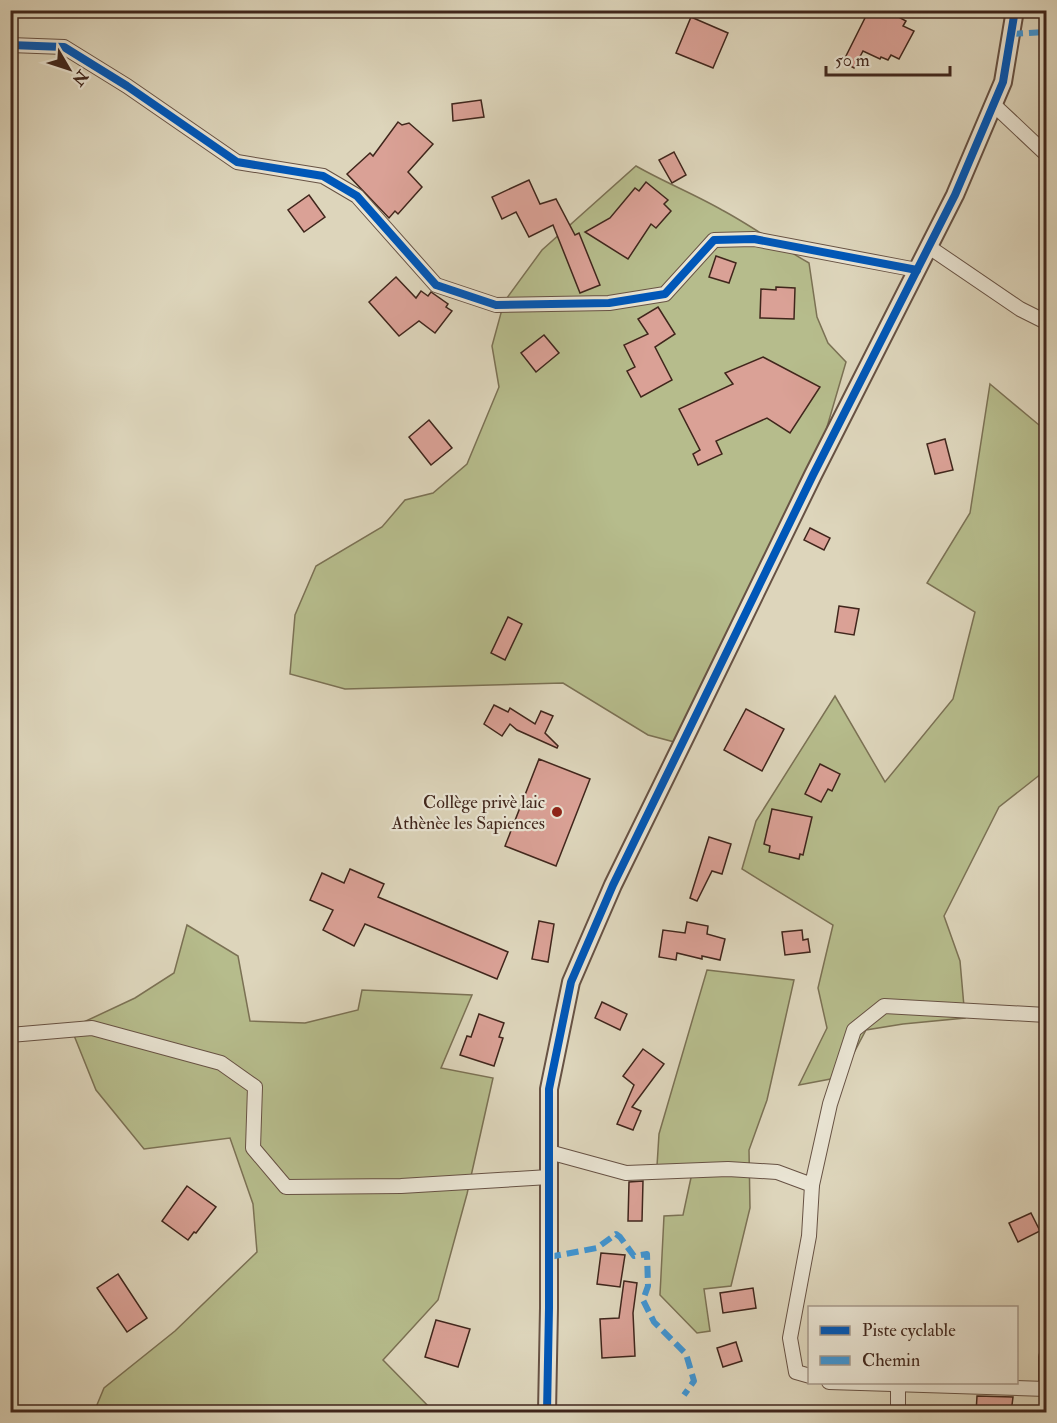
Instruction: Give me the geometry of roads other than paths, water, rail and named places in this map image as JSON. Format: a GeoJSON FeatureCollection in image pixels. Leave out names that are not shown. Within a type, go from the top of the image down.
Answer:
{"type":"FeatureCollection","features":[{"type":"Feature","properties":{"kind":"street"},"geometry":{"type":"LineString","coordinates":[[547,1413],[549,1089],[572,982],[613,885],[662,784],[813,474],[955,195],[1003,82],[1015,10]]}},
{"type":"Feature","properties":{"kind":"street"},"geometry":{"type":"LineString","coordinates":[[10,45],[64,47],[127,86],[237,162],[323,176],[357,196],[436,285],[496,305],[609,303],[665,294],[714,240],[754,239],[917,270]]}},
{"type":"Feature","properties":{"kind":"street"},"geometry":{"type":"LineString","coordinates":[[994,105],[1047,154]]}},
{"type":"Feature","properties":{"kind":"street"},"geometry":{"type":"LineString","coordinates":[[929,247],[1020,309],[1047,322]]}},
{"type":"Feature","properties":{"kind":"street"},"geometry":{"type":"LineString","coordinates":[[808,1375],[796,1372],[790,1338],[809,1236],[812,1185],[830,1104],[854,1030],[884,1006],[1047,1015]]}},
{"type":"Feature","properties":{"kind":"street"},"geometry":{"type":"LineString","coordinates":[[10,1035],[92,1028],[221,1063],[255,1087],[253,1148],[286,1186],[401,1186],[549,1177]]}},
{"type":"Feature","properties":{"kind":"street"},"geometry":{"type":"LineString","coordinates":[[549,1152],[626,1173],[728,1169],[777,1173],[812,1185]]}},
{"type":"Feature","properties":{"kind":"street"},"geometry":{"type":"LineString","coordinates":[[864,1384],[1046,1389],[1047,1357]]}},
{"type":"Feature","properties":{"kind":"street"},"geometry":{"type":"LineString","coordinates":[[898,1385],[898,1413]]}},
{"type":"Feature","properties":{"kind":"place","name":"Collège privè laic Athènèe les Sapiences"},"geometry":{"type":"Point","coordinates":[557,812]}}]}
